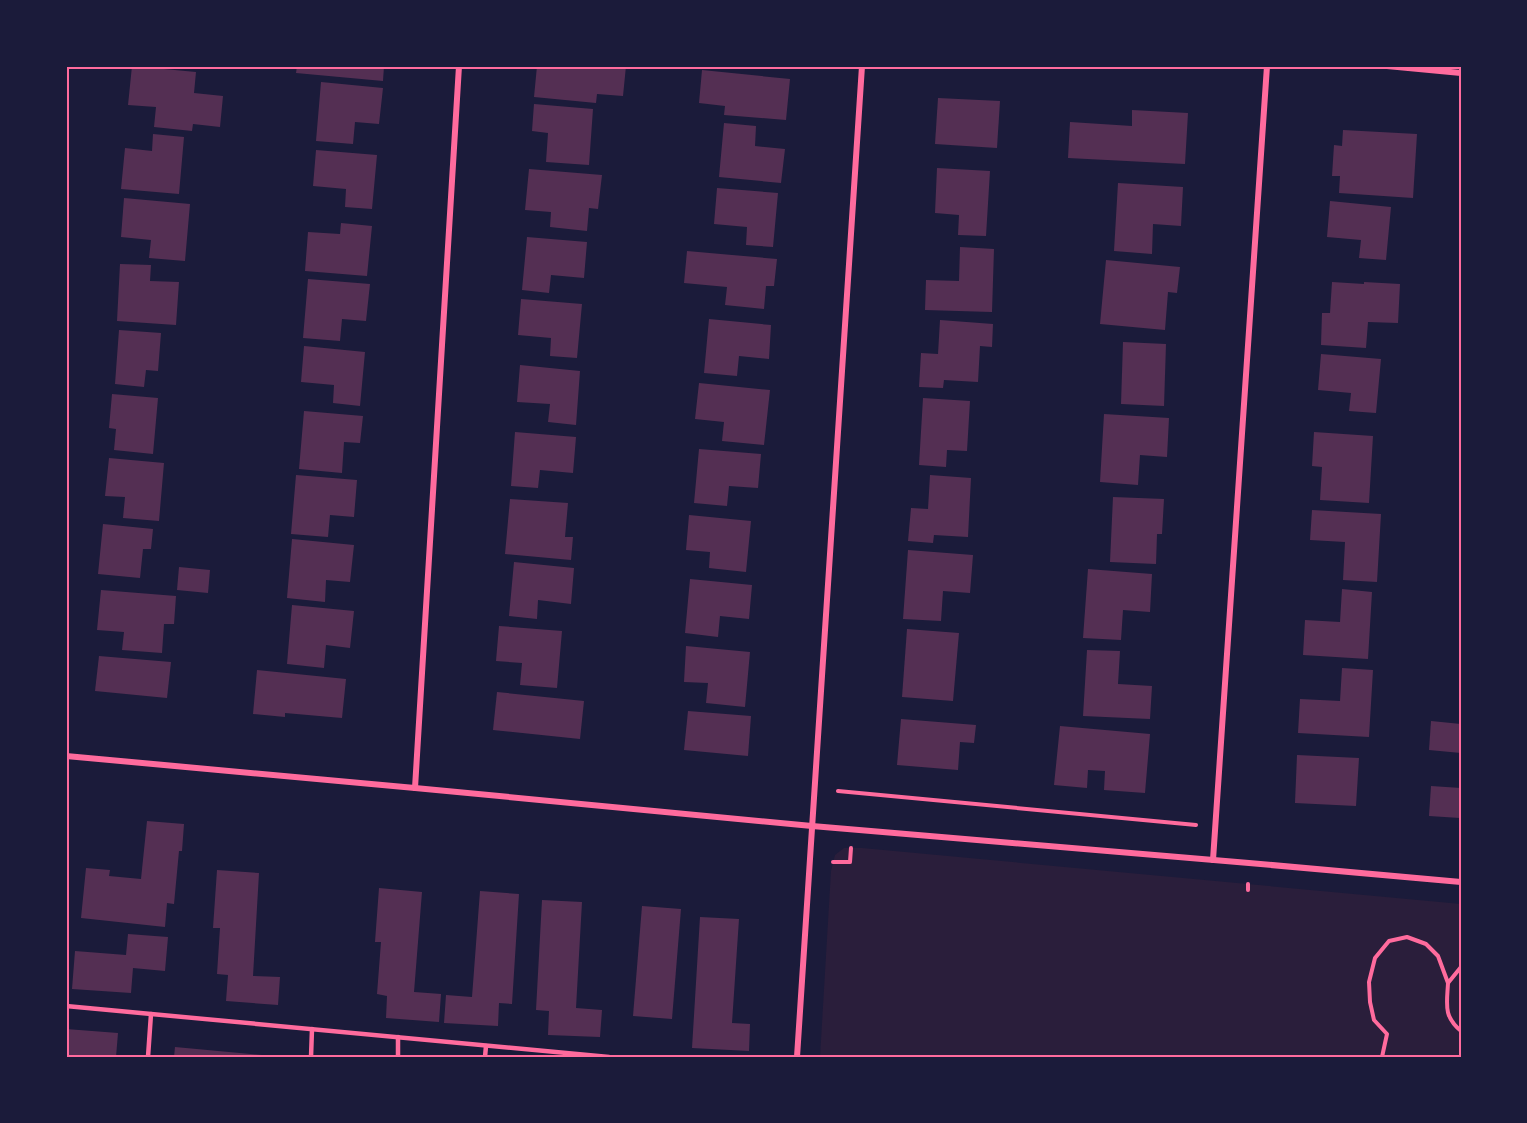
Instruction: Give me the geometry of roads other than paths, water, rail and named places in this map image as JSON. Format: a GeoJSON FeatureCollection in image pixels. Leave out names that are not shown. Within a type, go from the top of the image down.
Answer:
{"type":"FeatureCollection","features":[{"type":"Feature","properties":{"kind":"street"},"geometry":{"type":"LineString","coordinates":[[415,788],[459,66]]}},
{"type":"Feature","properties":{"kind":"street"},"geometry":{"type":"LineString","coordinates":[[797,1057],[862,66]]}},
{"type":"Feature","properties":{"kind":"street"},"geometry":{"type":"LineString","coordinates":[[1213,860],[1268,66]]}},
{"type":"Feature","properties":{"kind":"street"},"geometry":{"type":"LineString","coordinates":[[1387,66],[1461,73]]}},
{"type":"Feature","properties":{"kind":"street"},"geometry":{"type":"LineString","coordinates":[[66,756],[812,826],[1461,882]]}},
{"type":"Feature","properties":{"kind":"lane"},"geometry":{"type":"LineString","coordinates":[[66,1006],[609,1057]]}},
{"type":"Feature","properties":{"kind":"lane"},"geometry":{"type":"LineString","coordinates":[[148,1057],[151,1014]]}},
{"type":"Feature","properties":{"kind":"lane"},"geometry":{"type":"LineString","coordinates":[[311,1057],[312,1029]]}},
{"type":"Feature","properties":{"kind":"lane"},"geometry":{"type":"LineString","coordinates":[[398,1038],[398,1057]]}},
{"type":"Feature","properties":{"kind":"lane"},"geometry":{"type":"LineString","coordinates":[[485,1057],[486,1046]]}}]}
